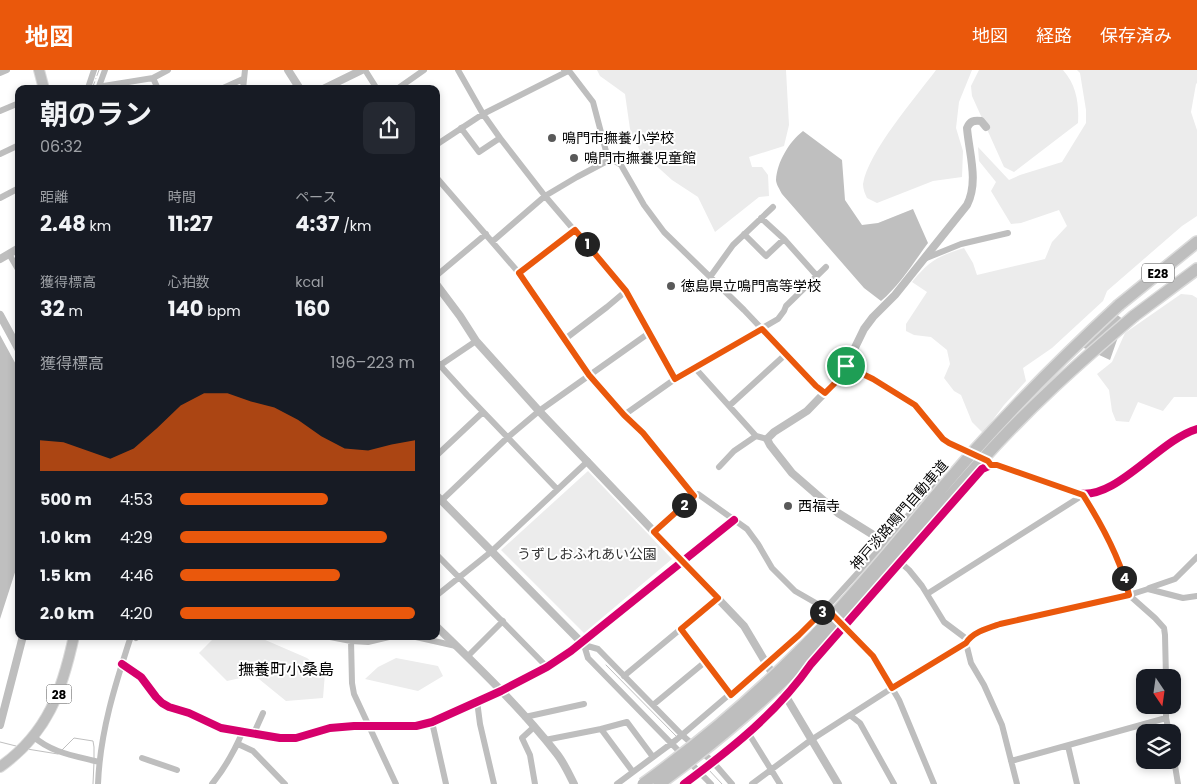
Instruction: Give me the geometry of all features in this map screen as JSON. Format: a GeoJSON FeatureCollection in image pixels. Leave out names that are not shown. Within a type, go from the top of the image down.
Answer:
{"type":"FeatureCollection","features":[{"type":"Feature","properties":{"kind":"highway"},"geometry":{"type":"LineString","coordinates":[[39,70],[43,85]]}},
{"type":"Feature","properties":{"kind":"highway","name":"神戸淡路鳴門自動車道"},"geometry":{"type":"LineString","coordinates":[[643,784],[699,741],[781,670],[828,622],[974,451],[1065,355],[1119,305],[1197,242]]}},
{"type":"Feature","properties":{"kind":"highway","name":"神戸淡路鳴門自動車道"},"geometry":{"type":"LineString","coordinates":[[659,784],[746,715],[787,677],[840,621],[982,460],[1038,402],[1134,316],[1197,269]]}},
{"type":"Feature","properties":{"kind":"highway","name":"28"},"geometry":{"type":"LineString","coordinates":[[3,764],[34,736],[58,697],[68,666],[73,640]]}},
{"type":"Feature","properties":{"kind":"street"},"geometry":{"type":"LineString","coordinates":[[0,73],[7,70]]}},
{"type":"Feature","properties":{"kind":"street"},"geometry":{"type":"LineString","coordinates":[[88,85],[94,70]]}},
{"type":"Feature","properties":{"kind":"street"},"geometry":{"type":"LineString","coordinates":[[99,85],[105,70]]}},
{"type":"Feature","properties":{"kind":"street"},"geometry":{"type":"LineString","coordinates":[[114,85],[153,78],[168,70]]}},
{"type":"Feature","properties":{"kind":"street"},"geometry":{"type":"LineString","coordinates":[[243,85],[245,70]]}},
{"type":"Feature","properties":{"kind":"street"},"geometry":{"type":"LineString","coordinates":[[288,70],[297,85]]}},
{"type":"Feature","properties":{"kind":"street"},"geometry":{"type":"LineString","coordinates":[[331,85],[363,70],[374,85]]}},
{"type":"Feature","properties":{"kind":"street"},"geometry":{"type":"LineString","coordinates":[[403,85],[424,70]]}},
{"type":"Feature","properties":{"kind":"street"},"geometry":{"type":"LineString","coordinates":[[458,70],[483,114],[500,138],[545,196],[626,291],[675,379]]}},
{"type":"Feature","properties":{"kind":"street"},"geometry":{"type":"LineString","coordinates":[[440,142],[483,114],[565,71],[570,72],[593,102],[607,155],[621,165],[644,205],[664,232],[742,307],[816,386],[825,393]]}},
{"type":"Feature","properties":{"kind":"street"},"geometry":{"type":"LineString","coordinates":[[153,78],[156,85]]}},
{"type":"Feature","properties":{"kind":"street"},"geometry":{"type":"LineString","coordinates":[[230,85],[243,79]]}},
{"type":"Feature","properties":{"kind":"street"},"geometry":{"type":"LineString","coordinates":[[0,111],[15,105]]}},
{"type":"Feature","properties":{"kind":"street"},"geometry":{"type":"LineString","coordinates":[[767,439],[774,432],[807,411],[836,382],[868,323],[895,295],[967,205],[972,195],[973,174],[967,128],[970,122],[975,120],[981,121],[986,127]]}},
{"type":"Feature","properties":{"kind":"street"},"geometry":{"type":"LineString","coordinates":[[461,128],[479,152],[500,138]]}},
{"type":"Feature","properties":{"kind":"street"},"geometry":{"type":"LineString","coordinates":[[0,154],[15,147]]}},
{"type":"Feature","properties":{"kind":"street"},"geometry":{"type":"LineString","coordinates":[[493,241],[545,196],[611,159]]}},
{"type":"Feature","properties":{"kind":"street"},"geometry":{"type":"LineString","coordinates":[[440,182],[519,273],[589,375],[624,415],[643,433],[694,496]]}},
{"type":"Feature","properties":{"kind":"street"},"geometry":{"type":"LineString","coordinates":[[0,198],[15,190]]}},
{"type":"Feature","properties":{"kind":"street"},"geometry":{"type":"LineString","coordinates":[[710,277],[733,245],[773,207]]}},
{"type":"Feature","properties":{"kind":"street"},"geometry":{"type":"LineString","coordinates":[[761,218],[784,239],[817,276]]}},
{"type":"Feature","properties":{"kind":"street"},"geometry":{"type":"LineString","coordinates":[[519,273],[575,230]]}},
{"type":"Feature","properties":{"kind":"street"},"geometry":{"type":"LineString","coordinates":[[924,259],[961,244],[1008,233]]}},
{"type":"Feature","properties":{"kind":"street"},"geometry":{"type":"LineString","coordinates":[[440,273],[486,234]]}},
{"type":"Feature","properties":{"kind":"street"},"geometry":{"type":"LineString","coordinates":[[744,234],[766,256],[784,239]]}},
{"type":"Feature","properties":{"kind":"street"},"geometry":{"type":"LineString","coordinates":[[0,258],[15,250]]}},
{"type":"Feature","properties":{"kind":"street"},"geometry":{"type":"LineString","coordinates":[[9,254],[15,264]]}},
{"type":"Feature","properties":{"kind":"street"},"geometry":{"type":"LineString","coordinates":[[624,415],[675,379],[778,319],[786,306],[826,267]]}},
{"type":"Feature","properties":{"kind":"street"},"geometry":{"type":"LineString","coordinates":[[440,289],[476,341],[539,411],[744,626],[838,784]]}},
{"type":"Feature","properties":{"kind":"street"},"geometry":{"type":"LineString","coordinates":[[564,338],[608,307],[626,291]]}},
{"type":"Feature","properties":{"kind":"street"},"geometry":{"type":"LineString","coordinates":[[0,315],[15,336]]}},
{"type":"Feature","properties":{"kind":"street"},"geometry":{"type":"LineString","coordinates":[[440,498],[539,411],[649,333]]}},
{"type":"Feature","properties":{"kind":"street"},"geometry":{"type":"LineString","coordinates":[[440,364],[476,341]]}},
{"type":"Feature","properties":{"kind":"street"},"geometry":{"type":"LineString","coordinates":[[730,406],[786,354]]}},
{"type":"Feature","properties":{"kind":"street"},"geometry":{"type":"LineString","coordinates":[[846,366],[873,379],[915,405],[943,439],[988,461],[991,465]]}},
{"type":"Feature","properties":{"kind":"street"},"geometry":{"type":"LineString","coordinates":[[440,367],[557,489]]}},
{"type":"Feature","properties":{"kind":"street"},"geometry":{"type":"LineString","coordinates":[[695,368],[756,436],[767,439],[792,473],[838,513],[875,536],[884,544],[909,570],[927,594],[944,622],[967,642],[971,663],[984,685],[1002,725],[1017,784]]}},
{"type":"Feature","properties":{"kind":"street"},"geometry":{"type":"LineString","coordinates":[[440,452],[483,412]]}},
{"type":"Feature","properties":{"kind":"street"},"geometry":{"type":"LineString","coordinates":[[927,594],[1083,495],[1100,491],[1116,483],[1177,437],[1197,429]]}},
{"type":"Feature","properties":{"kind":"street"},"geometry":{"type":"LineString","coordinates":[[719,467],[734,451],[756,436]]}},
{"type":"Feature","properties":{"kind":"street"},"geometry":{"type":"LineString","coordinates":[[440,593],[492,551],[588,461]]}},
{"type":"Feature","properties":{"kind":"street"},"geometry":{"type":"LineString","coordinates":[[684,784],[749,734],[786,696],[811,664],[846,627],[982,469],[991,465],[997,465],[1083,495],[1106,533],[1127,584],[1129,595],[1164,628],[1166,669]]}},
{"type":"Feature","properties":{"kind":"street"},"geometry":{"type":"LineString","coordinates":[[617,784],[731,695],[799,635],[884,544],[937,481]]}},
{"type":"Feature","properties":{"kind":"street"},"geometry":{"type":"LineString","coordinates":[[654,532],[698,494],[747,529],[772,568],[795,591],[826,608],[873,656],[899,700],[934,784]]}},
{"type":"Feature","properties":{"kind":"street"},"geometry":{"type":"LineString","coordinates":[[440,502],[492,551],[583,644],[588,658],[707,767],[732,784]]}},
{"type":"Feature","properties":{"kind":"street"},"geometry":{"type":"LineString","coordinates":[[122,664],[141,677],[162,703],[221,728],[280,738],[296,738],[330,728],[416,726],[432,722],[501,691],[547,667],[583,644],[734,520]]}},
{"type":"Feature","properties":{"kind":"street"},"geometry":{"type":"LineString","coordinates":[[752,784],[811,740],[967,642],[983,629],[1148,589],[1175,579],[1197,557]]}},
{"type":"Feature","properties":{"kind":"street"},"geometry":{"type":"LineString","coordinates":[[440,558],[547,667]]}},
{"type":"Feature","properties":{"kind":"street"},"geometry":{"type":"LineString","coordinates":[[1148,589],[1183,598],[1197,596]]}},
{"type":"Feature","properties":{"kind":"street"},"geometry":{"type":"LineString","coordinates":[[624,676],[718,598]]}},
{"type":"Feature","properties":{"kind":"street"},"geometry":{"type":"LineString","coordinates":[[468,656],[503,621]]}},
{"type":"Feature","properties":{"kind":"street"},"geometry":{"type":"LineString","coordinates":[[681,629],[704,662],[731,695]]}},
{"type":"Feature","properties":{"kind":"street"},"geometry":{"type":"LineString","coordinates":[[440,630],[468,656],[534,727],[558,756],[574,784]]}},
{"type":"Feature","properties":{"kind":"street"},"geometry":{"type":"LineString","coordinates":[[0,725],[22,640]]}},
{"type":"Feature","properties":{"kind":"street"},"geometry":{"type":"LineString","coordinates":[[98,784],[99,762],[106,720],[122,664],[134,640]]}},
{"type":"Feature","properties":{"kind":"street"},"geometry":{"type":"LineString","coordinates":[[376,640],[368,642],[351,641],[352,683],[354,694],[396,784]]}},
{"type":"Feature","properties":{"kind":"street"},"geometry":{"type":"LineString","coordinates":[[424,640],[456,646]]}},
{"type":"Feature","properties":{"kind":"street"},"geometry":{"type":"LineString","coordinates":[[583,644],[598,649],[652,705],[677,739],[707,767],[711,784]]}},
{"type":"Feature","properties":{"kind":"street"},"geometry":{"type":"LineString","coordinates":[[652,705],[704,662]]}},
{"type":"Feature","properties":{"kind":"street"},"geometry":{"type":"LineString","coordinates":[[478,701],[480,724],[494,784]]}},
{"type":"Feature","properties":{"kind":"street"},"geometry":{"type":"LineString","coordinates":[[525,717],[584,704]]}},
{"type":"Feature","properties":{"kind":"street"},"geometry":{"type":"LineString","coordinates":[[254,733],[264,713]]}},
{"type":"Feature","properties":{"kind":"street"},"geometry":{"type":"LineString","coordinates":[[1166,714],[1167,724]]}},
{"type":"Feature","properties":{"kind":"street"},"geometry":{"type":"LineString","coordinates":[[850,716],[860,723],[894,784]]}},
{"type":"Feature","properties":{"kind":"street"},"geometry":{"type":"LineString","coordinates":[[1011,761],[1166,718]]}},
{"type":"Feature","properties":{"kind":"street"},"geometry":{"type":"LineString","coordinates":[[432,722],[446,784]]}},
{"type":"Feature","properties":{"kind":"street"},"geometry":{"type":"LineString","coordinates":[[545,740],[627,722],[653,757]]}},
{"type":"Feature","properties":{"kind":"street"},"geometry":{"type":"LineString","coordinates":[[534,727],[522,738],[530,755],[535,784]]}},
{"type":"Feature","properties":{"kind":"street"},"geometry":{"type":"LineString","coordinates":[[601,729],[633,772]]}},
{"type":"Feature","properties":{"kind":"street"},"geometry":{"type":"LineString","coordinates":[[212,784],[238,744],[243,731]]}},
{"type":"Feature","properties":{"kind":"street"},"geometry":{"type":"LineString","coordinates":[[749,734],[780,784]]}},
{"type":"Feature","properties":{"kind":"street"},"geometry":{"type":"LineString","coordinates":[[34,736],[38,741],[65,754],[99,762]]}},
{"type":"Feature","properties":{"kind":"street"},"geometry":{"type":"LineString","coordinates":[[238,744],[252,751],[285,784]]}},
{"type":"Feature","properties":{"kind":"street"},"geometry":{"type":"LineString","coordinates":[[1068,746],[1077,784]]}},
{"type":"Feature","properties":{"kind":"street"},"geometry":{"type":"LineString","coordinates":[[142,758],[177,770]]}},
{"type":"Feature","properties":{"kind":"street"},"geometry":{"type":"LineString","coordinates":[[0,770],[3,764]]}},
{"type":"Feature","properties":{"kind":"street"},"geometry":{"type":"LineString","coordinates":[[1176,769],[1178,784]]}},
{"type":"Feature","properties":{"kind":"green space"},"geometry":{"type":"Polygon","coordinates":[[[597,70],[786,70],[789,125],[784,146],[749,157],[752,167],[762,167],[768,175],[769,196],[759,197],[715,232],[698,197],[672,180],[640,151],[630,129],[625,94],[600,76],[597,70]]]}},
{"type":"Feature","properties":{"kind":"green space"},"geometry":{"type":"Polygon","coordinates":[[[936,70],[972,70],[959,102],[956,128],[963,151],[962,177],[933,181],[877,203],[867,198],[864,191],[863,184],[867,171],[883,141],[936,70]]]}},
{"type":"Feature","properties":{"kind":"green space"},"geometry":{"type":"Polygon","coordinates":[[[979,70],[1063,70],[1068,76],[1076,95],[1078,123],[1014,172],[1004,167],[972,96],[971,86],[979,70]]]}},
{"type":"Feature","properties":{"kind":"green space"},"geometry":{"type":"Polygon","coordinates":[[[1077,70],[1197,70],[1197,83],[1191,112],[1197,130],[1197,216],[1182,226],[1107,291],[1103,301],[1052,348],[1023,368],[1026,381],[1004,405],[983,433],[972,422],[961,395],[954,391],[944,378],[950,364],[947,350],[931,337],[914,335],[906,331],[906,324],[927,292],[912,282],[935,260],[964,248],[973,263],[977,275],[1045,259],[1052,242],[1067,226],[1059,210],[1021,223],[1011,224],[991,191],[996,182],[979,161],[978,147],[1009,180],[1062,162],[1086,123],[1086,110],[1080,73],[1077,70]]]}},
{"type":"Feature","properties":{"kind":"green space"},"geometry":{"type":"Polygon","coordinates":[[[1181,294],[1192,295],[1197,298],[1197,397],[1174,397],[1163,411],[1138,402],[1129,422],[1116,421],[1112,411],[1109,390],[1097,374],[1112,362],[1125,333],[1181,294]]]}},
{"type":"Feature","properties":{"kind":"green space","name":"うずしおふれあい公園"},"geometry":{"type":"Polygon","coordinates":[[[588,471],[672,559],[584,633],[501,550],[588,471]]]}},
{"type":"Feature","properties":{"kind":"green space"},"geometry":{"type":"Polygon","coordinates":[[[212,640],[265,640],[307,658],[325,673],[323,698],[286,701],[254,675],[227,681],[199,653],[212,640]]]}},
{"type":"Feature","properties":{"kind":"green space"},"geometry":{"type":"Polygon","coordinates":[[[396,658],[438,666],[443,676],[418,691],[365,679],[378,667],[396,658]]]}},
{"type":"Feature","properties":{"kind":"shaded area"},"geometry":{"type":"Polygon","coordinates":[[[803,131],[842,160],[845,200],[862,225],[878,223],[913,209],[928,243],[900,281],[881,301],[864,288],[782,194],[777,185],[777,173],[781,159],[803,131]]]}},
{"type":"Feature","properties":{"kind":"shaded area"},"geometry":{"type":"Polygon","coordinates":[[[1108,308],[1124,320],[1110,360],[1071,342],[1108,308]]]}},
{"type":"Feature","properties":{"kind":"shaded area"},"geometry":{"type":"Polygon","coordinates":[[[0,335],[15,363],[15,572],[0,619],[0,335]]]}},
{"type":"Feature","properties":{"kind":"waterway"},"geometry":{"type":"LineString","coordinates":[[606,665],[676,736]]}},
{"type":"Feature","properties":{"kind":"waterway"},"geometry":{"type":"LineString","coordinates":[[62,750],[74,738],[93,741],[94,758]]}},
{"type":"Feature","properties":{"kind":"waterway"},"geometry":{"type":"LineString","coordinates":[[0,742],[16,746]]}},
{"type":"Feature","properties":{"kind":"waterway"},"geometry":{"type":"LineString","coordinates":[[27,749],[58,754]]}},
{"type":"Feature","properties":{"kind":"waterway"},"geometry":{"type":"LineString","coordinates":[[93,784],[94,762]]}},
{"type":"Feature","properties":{"kind":"waterway"},"geometry":{"type":"LineString","coordinates":[[708,769],[722,784]]}},
{"type":"Feature","properties":{"kind":"railway"},"geometry":{"type":"LineString","coordinates":[[93,85],[99,70]]}},
{"type":"Feature","properties":{"kind":"cycle path"},"geometry":{"type":"LineString","coordinates":[[684,784],[736,744],[768,714],[798,682],[811,664],[982,469],[991,465],[997,465],[1077,493],[1092,493],[1122,480],[1182,435],[1197,429]]}},
{"type":"Feature","properties":{"kind":"cycle path"},"geometry":{"type":"LineString","coordinates":[[122,664],[141,677],[162,703],[221,728],[280,738],[296,738],[330,728],[416,726],[432,722],[501,691],[547,667],[571,651],[734,520]]}},
{"type":"Feature","properties":{"kind":"place","name":"鳴門市撫養小学校"},"geometry":{"type":"Point","coordinates":[552,138]}},
{"type":"Feature","properties":{"kind":"place","name":"鳴門市撫養児童館"},"geometry":{"type":"Point","coordinates":[574,158]}},
{"type":"Feature","properties":{"kind":"place","name":"徳島県立鳴門高等学校"},"geometry":{"type":"Point","coordinates":[671,286]}},
{"type":"Feature","properties":{"kind":"place","name":"西福寺"},"geometry":{"type":"Point","coordinates":[788,506]}},
{"type":"Feature","properties":{"kind":"district","name":"撫養町小桑島"},"geometry":{"type":"Point","coordinates":[286,669]}},
{"type":"Feature","properties":{"kind":"route"},"geometry":{"type":"LineString","coordinates":[[575,230],[626,291],[675,379],[762,329],[816,386],[825,393],[836,382],[846,366],[873,379],[915,405],[943,439],[949,443],[988,461],[991,465],[997,465],[1083,495],[1106,533],[1127,584],[1129,595],[983,629],[966,643],[892,688],[873,656],[826,608],[799,635],[731,695],[704,662],[681,629],[718,598],[654,532],[694,496],[643,433],[624,415],[589,375],[519,273],[575,230]]}}]}
